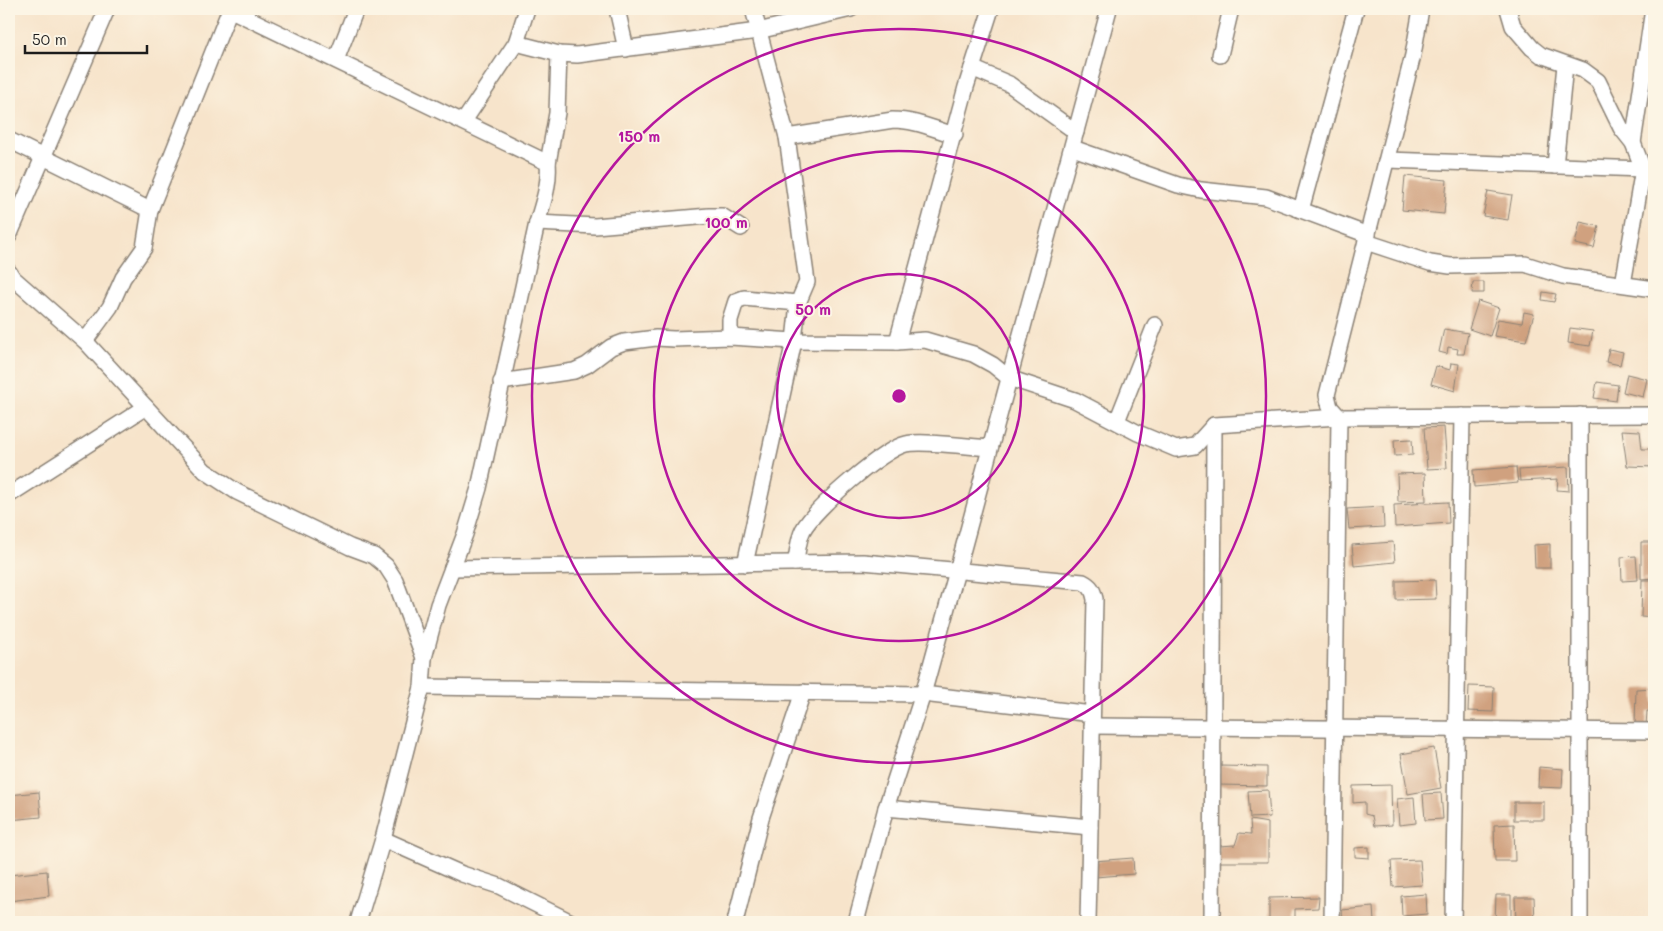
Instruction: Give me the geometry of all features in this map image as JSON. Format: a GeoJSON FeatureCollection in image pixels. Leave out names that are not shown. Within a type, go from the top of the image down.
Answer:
{"type":"FeatureCollection","features":[{"type":"Feature","properties":{"kind":"street"},"geometry":{"type":"LineString","coordinates":[[9,236],[41,158],[107,9]]}},
{"type":"Feature","properties":{"kind":"street"},"geometry":{"type":"LineString","coordinates":[[85,341],[110,307],[123,278],[144,248],[150,210],[230,9],[548,162]]}},
{"type":"Feature","properties":{"kind":"street"},"geometry":{"type":"LineString","coordinates":[[336,60],[356,9]]}},
{"type":"Feature","properties":{"kind":"street"},"geometry":{"type":"LineString","coordinates":[[464,122],[516,43],[527,9]]}},
{"type":"Feature","properties":{"kind":"street"},"geometry":{"type":"LineString","coordinates":[[617,9],[626,49]]}},
{"type":"Feature","properties":{"kind":"street"},"geometry":{"type":"LineString","coordinates":[[745,564],[794,341],[798,303],[807,282],[787,137],[758,31],[754,9]]}},
{"type":"Feature","properties":{"kind":"street"},"geometry":{"type":"LineString","coordinates":[[516,43],[559,54],[577,55],[758,31],[851,9]]}},
{"type":"Feature","properties":{"kind":"street"},"geometry":{"type":"LineString","coordinates":[[897,342],[972,68],[991,9]]}},
{"type":"Feature","properties":{"kind":"street"},"geometry":{"type":"LineString","coordinates":[[856,922],[886,808],[923,694],[957,572],[1109,9]]}},
{"type":"Feature","properties":{"kind":"street"},"geometry":{"type":"LineString","coordinates":[[1220,55],[1231,9]]}},
{"type":"Feature","properties":{"kind":"street"},"geometry":{"type":"LineString","coordinates":[[1301,210],[1356,9]]}},
{"type":"Feature","properties":{"kind":"street"},"geometry":{"type":"LineString","coordinates":[[1332,922],[1339,417],[1330,406],[1327,395],[1413,55],[1421,9]]}},
{"type":"Feature","properties":{"kind":"street"},"geometry":{"type":"LineString","coordinates":[[1508,9],[1513,26],[1532,48],[1541,55],[1564,65],[1583,70],[1598,81],[1621,128],[1633,143],[1643,169],[1623,284]]}},
{"type":"Feature","properties":{"kind":"street"},"geometry":{"type":"LineString","coordinates":[[1633,143],[1653,9]]}},
{"type":"Feature","properties":{"kind":"street"},"geometry":{"type":"LineString","coordinates":[[358,922],[383,839],[422,687],[424,658],[438,604],[479,488],[501,382],[549,176],[548,162],[558,113],[559,54]]}},
{"type":"Feature","properties":{"kind":"street"},"geometry":{"type":"LineString","coordinates":[[1555,166],[1564,65]]}},
{"type":"Feature","properties":{"kind":"street"},"geometry":{"type":"LineString","coordinates":[[972,68],[1009,84],[1076,132]]}},
{"type":"Feature","properties":{"kind":"street"},"geometry":{"type":"LineString","coordinates":[[787,137],[893,120],[908,120],[920,126],[955,134]]}},
{"type":"Feature","properties":{"kind":"street"},"geometry":{"type":"LineString","coordinates":[[9,140],[41,158],[150,210]]}},
{"type":"Feature","properties":{"kind":"street"},"geometry":{"type":"LineString","coordinates":[[1073,148],[1178,185],[1201,190],[1266,197],[1430,263],[1450,266],[1525,264],[1563,276],[1654,289]]}},
{"type":"Feature","properties":{"kind":"street"},"geometry":{"type":"LineString","coordinates":[[1387,160],[1643,169]]}},
{"type":"Feature","properties":{"kind":"street"},"geometry":{"type":"LineString","coordinates":[[537,223],[596,226],[722,216],[740,228]]}},
{"type":"Feature","properties":{"kind":"street"},"geometry":{"type":"LineString","coordinates":[[9,272],[13,278],[85,341],[205,471],[237,492],[374,556],[386,566],[395,580],[424,658]]}},
{"type":"Feature","properties":{"kind":"street"},"geometry":{"type":"LineString","coordinates":[[730,337],[730,320],[736,301],[744,298],[798,303]]}},
{"type":"Feature","properties":{"kind":"street"},"geometry":{"type":"LineString","coordinates":[[1117,421],[1155,325]]}},
{"type":"Feature","properties":{"kind":"street"},"geometry":{"type":"LineString","coordinates":[[501,382],[574,371],[587,365],[611,347],[624,342],[656,338],[730,337],[794,341],[897,342],[925,340],[973,354],[993,365],[1009,378],[1075,400],[1176,449],[1195,446],[1214,425],[1339,417],[1654,415]]}},
{"type":"Feature","properties":{"kind":"street"},"geometry":{"type":"LineString","coordinates":[[9,495],[146,407]]}},
{"type":"Feature","properties":{"kind":"street"},"geometry":{"type":"LineString","coordinates":[[1580,415],[1580,922]]}},
{"type":"Feature","properties":{"kind":"street"},"geometry":{"type":"LineString","coordinates":[[1454,922],[1462,416]]}},
{"type":"Feature","properties":{"kind":"street"},"geometry":{"type":"LineString","coordinates":[[1212,922],[1214,425]]}},
{"type":"Feature","properties":{"kind":"street"},"geometry":{"type":"LineString","coordinates":[[795,563],[803,530],[828,502],[888,452],[907,444],[990,448]]}},
{"type":"Feature","properties":{"kind":"street"},"geometry":{"type":"LineString","coordinates":[[452,568],[863,562],[1083,582],[1089,585],[1093,589],[1095,599],[1088,922]]}},
{"type":"Feature","properties":{"kind":"street"},"geometry":{"type":"LineString","coordinates":[[422,687],[923,694],[1092,720],[1214,728],[1654,731]]}},
{"type":"Feature","properties":{"kind":"street"},"geometry":{"type":"LineString","coordinates":[[735,922],[761,818],[803,692]]}},
{"type":"Feature","properties":{"kind":"street"},"geometry":{"type":"LineString","coordinates":[[886,808],[1090,827]]}},
{"type":"Feature","properties":{"kind":"street"},"geometry":{"type":"LineString","coordinates":[[383,839],[462,874],[499,886],[571,922]]}},
{"type":"Feature","properties":{"kind":"building"},"geometry":{"type":"Polygon","coordinates":[[[1405,176],[1447,180],[1444,214],[1402,210],[1405,176]]]}},
{"type":"Feature","properties":{"kind":"building"},"geometry":{"type":"Polygon","coordinates":[[[1488,191],[1512,195],[1508,220],[1483,216],[1488,191]]]}},
{"type":"Feature","properties":{"kind":"building"},"geometry":{"type":"Polygon","coordinates":[[[1580,222],[1599,226],[1594,248],[1575,244],[1580,222]]]}},
{"type":"Feature","properties":{"kind":"building"},"geometry":{"type":"Polygon","coordinates":[[[1473,282],[1484,282],[1484,293],[1472,293],[1473,282]]]}},
{"type":"Feature","properties":{"kind":"building"},"geometry":{"type":"Polygon","coordinates":[[[1543,292],[1556,294],[1554,302],[1542,300],[1543,292]]]}},
{"type":"Feature","properties":{"kind":"building"},"geometry":{"type":"Polygon","coordinates":[[[1478,301],[1499,308],[1490,336],[1469,329],[1478,301]]]}},
{"type":"Feature","properties":{"kind":"building"},"geometry":{"type":"Polygon","coordinates":[[[1524,312],[1534,314],[1526,341],[1494,336],[1498,319],[1522,323],[1524,312]]]}},
{"type":"Feature","properties":{"kind":"building"},"geometry":{"type":"Polygon","coordinates":[[[1570,328],[1593,331],[1590,346],[1568,343],[1570,328]]]}},
{"type":"Feature","properties":{"kind":"building"},"geometry":{"type":"Polygon","coordinates":[[[1444,329],[1468,333],[1464,354],[1457,354],[1458,349],[1448,347],[1447,354],[1439,352],[1444,329]]]}},
{"type":"Feature","properties":{"kind":"building"},"geometry":{"type":"Polygon","coordinates":[[[1609,349],[1623,352],[1620,365],[1606,362],[1609,349]]]}},
{"type":"Feature","properties":{"kind":"building"},"geometry":{"type":"Polygon","coordinates":[[[1451,363],[1459,364],[1455,391],[1431,384],[1436,366],[1450,370],[1451,363]]]}},
{"type":"Feature","properties":{"kind":"building"},"geometry":{"type":"Polygon","coordinates":[[[1627,374],[1647,379],[1643,397],[1623,392],[1627,374]]]}},
{"type":"Feature","properties":{"kind":"building"},"geometry":{"type":"Polygon","coordinates":[[[1597,382],[1618,385],[1616,401],[1594,398],[1597,382]]]}},
{"type":"Feature","properties":{"kind":"building"},"geometry":{"type":"Polygon","coordinates":[[[1444,427],[1447,468],[1427,469],[1424,428],[1444,427]]]}},
{"type":"Feature","properties":{"kind":"building"},"geometry":{"type":"Polygon","coordinates":[[[1622,430],[1640,431],[1642,449],[1654,449],[1654,467],[1627,466],[1622,430]]]}},
{"type":"Feature","properties":{"kind":"building"},"geometry":{"type":"Polygon","coordinates":[[[1412,439],[1413,455],[1395,456],[1394,440],[1412,439]]]}},
{"type":"Feature","properties":{"kind":"building"},"geometry":{"type":"Polygon","coordinates":[[[1516,467],[1518,483],[1474,487],[1473,470],[1516,467]]]}},
{"type":"Feature","properties":{"kind":"building"},"geometry":{"type":"Polygon","coordinates":[[[1568,467],[1569,491],[1557,490],[1558,479],[1520,481],[1519,470],[1568,467]]]}},
{"type":"Feature","properties":{"kind":"building"},"geometry":{"type":"Polygon","coordinates":[[[1425,473],[1426,501],[1398,502],[1397,474],[1425,473]]]}},
{"type":"Feature","properties":{"kind":"building"},"geometry":{"type":"Polygon","coordinates":[[[1448,502],[1449,523],[1395,527],[1394,505],[1448,502]]]}},
{"type":"Feature","properties":{"kind":"building"},"geometry":{"type":"Polygon","coordinates":[[[1383,507],[1384,527],[1349,529],[1347,509],[1383,507]]]}},
{"type":"Feature","properties":{"kind":"building"},"geometry":{"type":"Polygon","coordinates":[[[1393,542],[1395,562],[1354,566],[1352,545],[1393,542]]]}},
{"type":"Feature","properties":{"kind":"building"},"geometry":{"type":"Polygon","coordinates":[[[1641,542],[1654,542],[1654,578],[1641,579],[1641,542]]]}},
{"type":"Feature","properties":{"kind":"building"},"geometry":{"type":"Polygon","coordinates":[[[1550,544],[1550,568],[1535,568],[1534,545],[1550,544]]]}},
{"type":"Feature","properties":{"kind":"building"},"geometry":{"type":"Polygon","coordinates":[[[1636,556],[1638,580],[1622,581],[1621,557],[1636,556]]]}},
{"type":"Feature","properties":{"kind":"building"},"geometry":{"type":"Polygon","coordinates":[[[1435,580],[1436,599],[1396,600],[1396,581],[1435,580]]]}},
{"type":"Feature","properties":{"kind":"building"},"geometry":{"type":"Polygon","coordinates":[[[1642,580],[1654,580],[1654,618],[1641,617],[1642,580]]]}},
{"type":"Feature","properties":{"kind":"building"},"geometry":{"type":"Polygon","coordinates":[[[1469,686],[1494,687],[1493,712],[1468,711],[1469,686]]]}},
{"type":"Feature","properties":{"kind":"building"},"geometry":{"type":"Polygon","coordinates":[[[1654,688],[1654,711],[1647,711],[1646,726],[1635,725],[1636,689],[1654,688]]]}},
{"type":"Feature","properties":{"kind":"building"},"geometry":{"type":"Polygon","coordinates":[[[1434,748],[1441,788],[1408,794],[1401,754],[1434,748]]]}},
{"type":"Feature","properties":{"kind":"building"},"geometry":{"type":"Polygon","coordinates":[[[1220,766],[1267,767],[1267,786],[1219,785],[1220,766]]]}},
{"type":"Feature","properties":{"kind":"building"},"geometry":{"type":"Polygon","coordinates":[[[1539,767],[1563,769],[1562,788],[1538,787],[1539,767]]]}},
{"type":"Feature","properties":{"kind":"building"},"geometry":{"type":"Polygon","coordinates":[[[1391,785],[1392,825],[1374,826],[1372,816],[1365,814],[1365,802],[1353,803],[1353,786],[1391,785]]]}},
{"type":"Feature","properties":{"kind":"building"},"geometry":{"type":"Polygon","coordinates":[[[1268,790],[1270,817],[1250,818],[1248,791],[1268,790]]]}},
{"type":"Feature","properties":{"kind":"building"},"geometry":{"type":"Polygon","coordinates":[[[39,792],[41,817],[9,820],[9,795],[39,792]]]}},
{"type":"Feature","properties":{"kind":"building"},"geometry":{"type":"Polygon","coordinates":[[[1441,793],[1443,819],[1425,820],[1423,794],[1441,793]]]}},
{"type":"Feature","properties":{"kind":"building"},"geometry":{"type":"Polygon","coordinates":[[[1414,797],[1416,823],[1399,825],[1397,799],[1414,797]]]}},
{"type":"Feature","properties":{"kind":"building"},"geometry":{"type":"Polygon","coordinates":[[[1514,802],[1544,802],[1544,820],[1514,820],[1514,802]]]}},
{"type":"Feature","properties":{"kind":"building"},"geometry":{"type":"Polygon","coordinates":[[[1250,820],[1268,823],[1268,862],[1219,862],[1219,846],[1235,845],[1239,833],[1251,834],[1250,820]]]}},
{"type":"Feature","properties":{"kind":"building"},"geometry":{"type":"Polygon","coordinates":[[[1514,824],[1515,861],[1495,861],[1494,825],[1514,824]]]}},
{"type":"Feature","properties":{"kind":"building"},"geometry":{"type":"Polygon","coordinates":[[[1369,847],[1369,858],[1355,857],[1355,848],[1369,847]]]}},
{"type":"Feature","properties":{"kind":"building"},"geometry":{"type":"Polygon","coordinates":[[[1133,858],[1134,874],[1095,877],[1094,861],[1133,858]]]}},
{"type":"Feature","properties":{"kind":"building"},"geometry":{"type":"Polygon","coordinates":[[[1420,860],[1422,885],[1393,887],[1391,861],[1420,860]]]}},
{"type":"Feature","properties":{"kind":"building"},"geometry":{"type":"Polygon","coordinates":[[[47,871],[49,896],[9,901],[9,875],[47,871]]]}},
{"type":"Feature","properties":{"kind":"building"},"geometry":{"type":"Polygon","coordinates":[[[1426,894],[1427,914],[1402,916],[1401,896],[1426,894]]]}},
{"type":"Feature","properties":{"kind":"building"},"geometry":{"type":"Polygon","coordinates":[[[1496,895],[1511,895],[1511,922],[1495,922],[1496,895]]]}},
{"type":"Feature","properties":{"kind":"building"},"geometry":{"type":"Polygon","coordinates":[[[1319,897],[1318,908],[1295,909],[1295,922],[1269,922],[1269,898],[1319,897]]]}},
{"type":"Feature","properties":{"kind":"building"},"geometry":{"type":"Polygon","coordinates":[[[1515,897],[1534,897],[1535,922],[1516,922],[1515,897]]]}},
{"type":"Feature","properties":{"kind":"building"},"geometry":{"type":"Polygon","coordinates":[[[1373,907],[1374,922],[1343,922],[1342,910],[1373,907]]]}}]}
